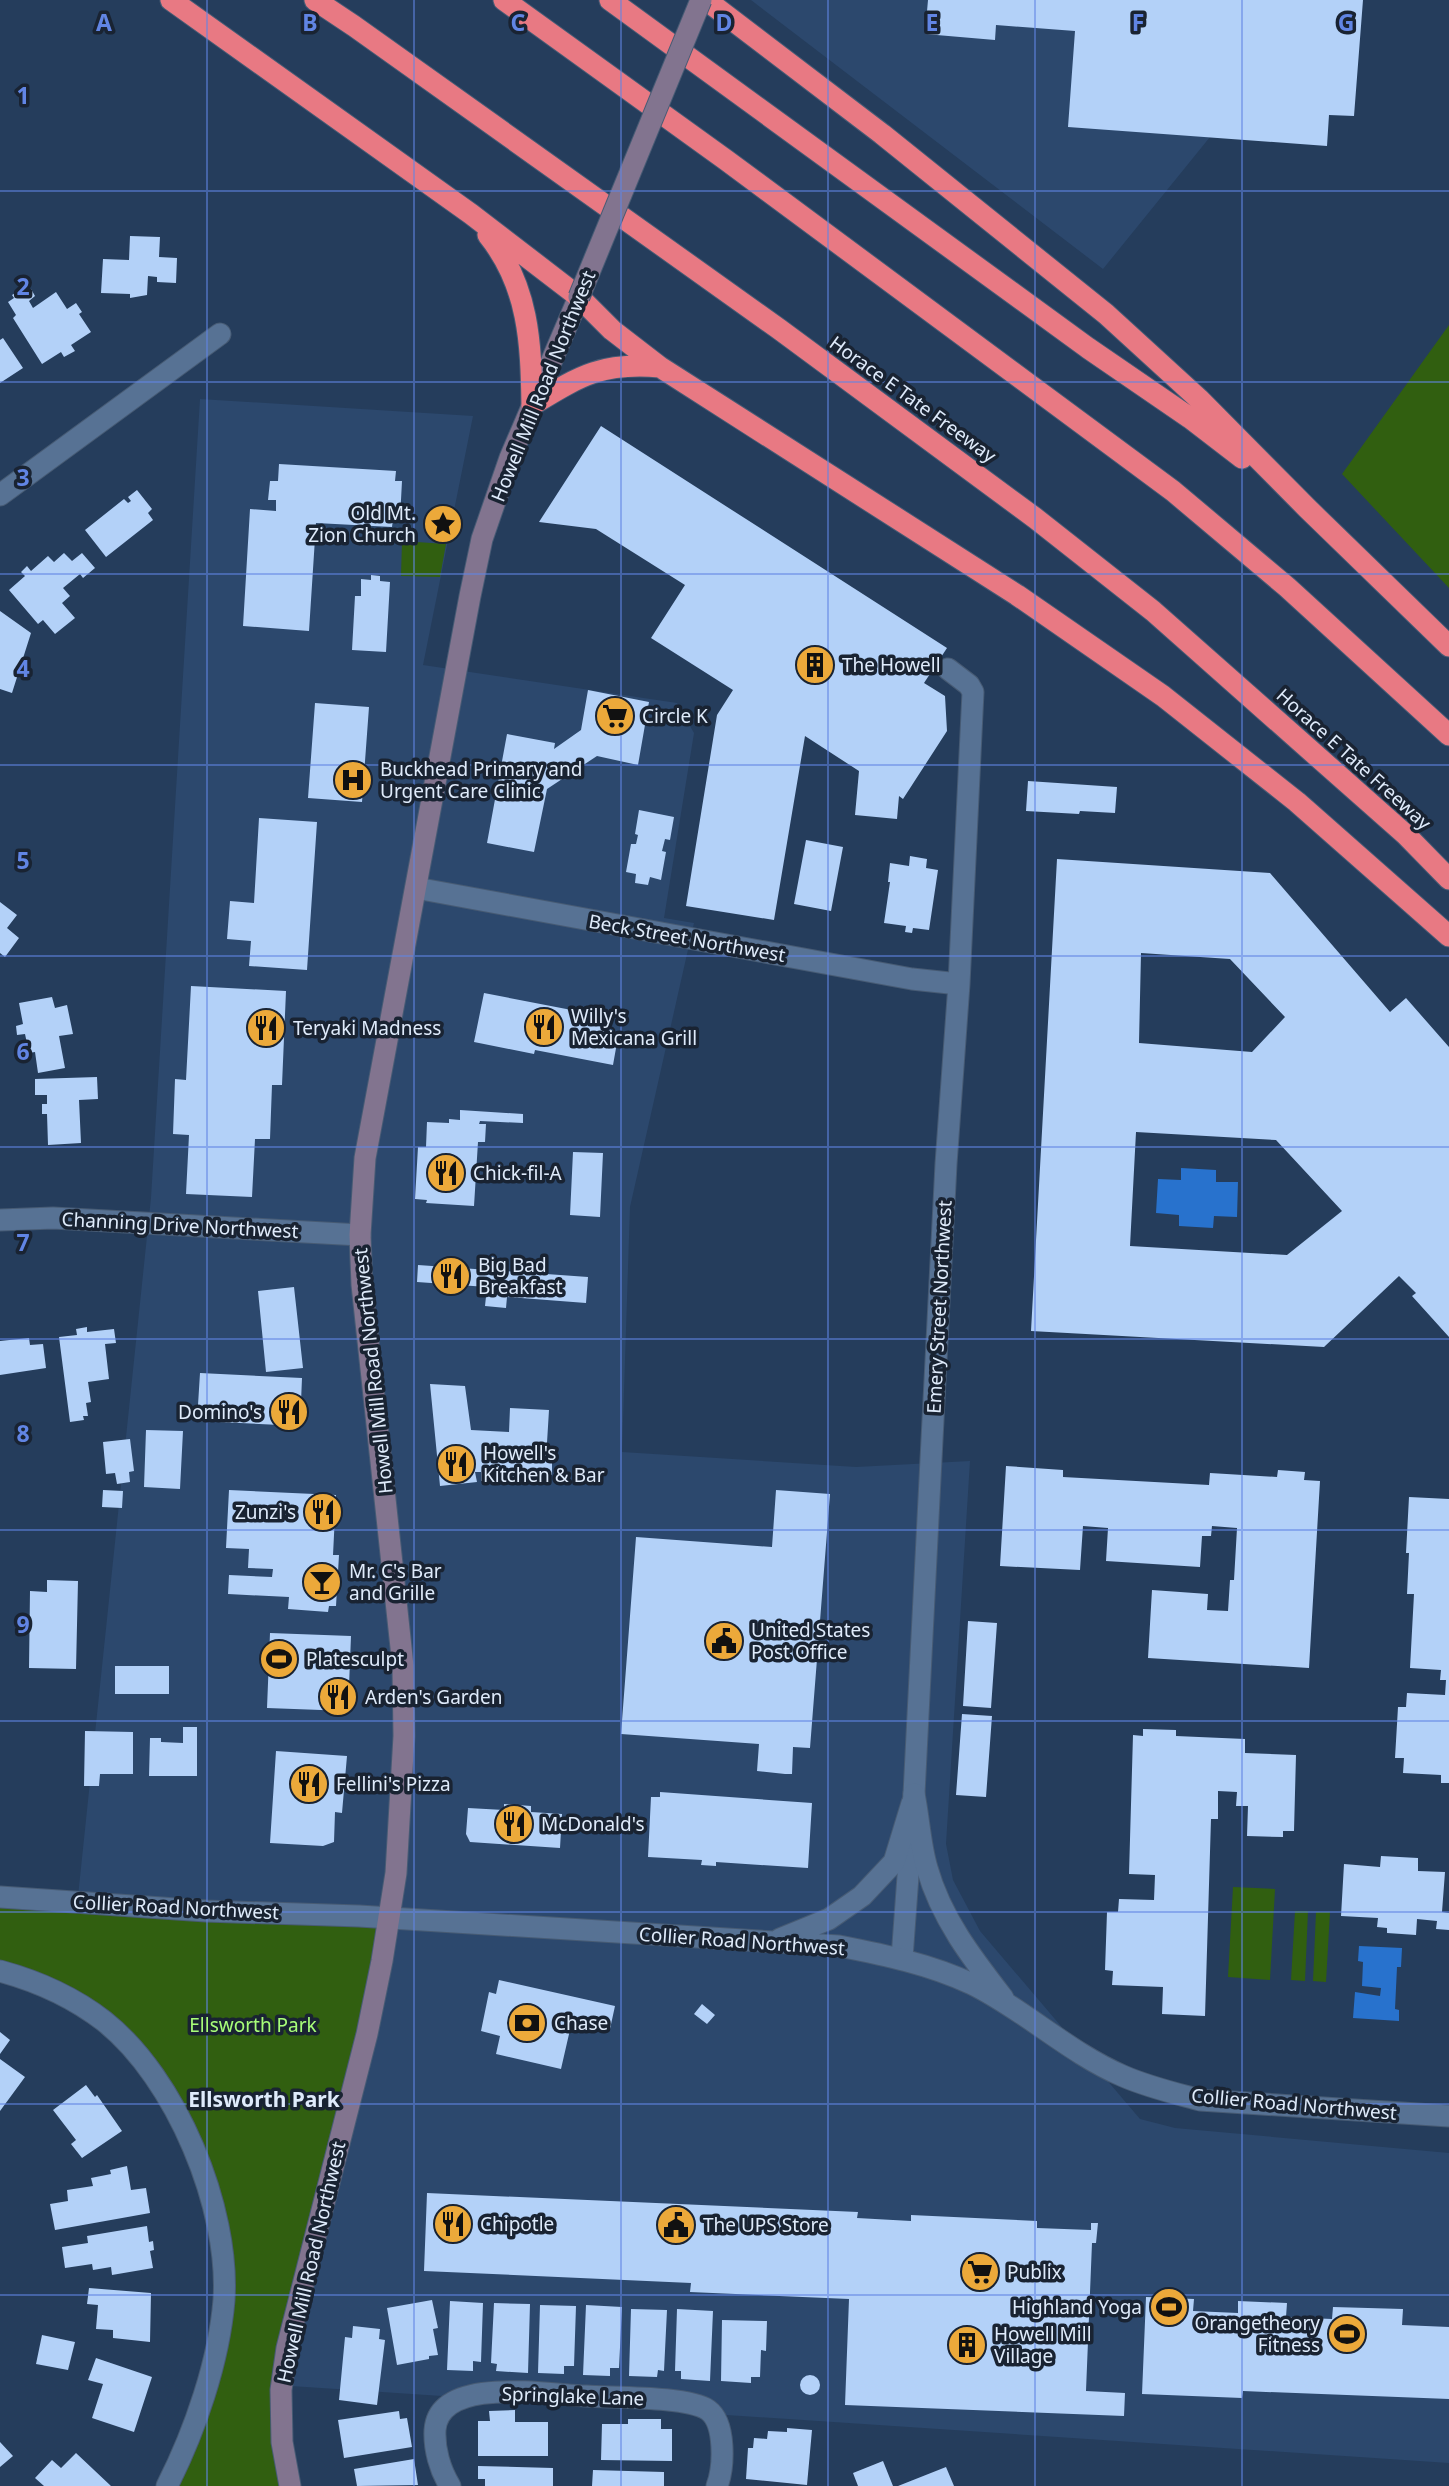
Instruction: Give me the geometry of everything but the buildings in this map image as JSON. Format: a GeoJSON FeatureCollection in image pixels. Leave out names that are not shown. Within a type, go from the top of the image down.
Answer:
{"type":"FeatureCollection","features":[{"type":"Feature","properties":{"kind":"highway"},"geometry":{"type":"LineString","coordinates":[[171,0],[471,214],[579,297],[612,330],[660,367],[1017,595],[1163,696],[1297,802],[1449,936]]}},
{"type":"Feature","properties":{"kind":"highway","name":"Horace E Tate Freeway"},"geometry":{"type":"LineString","coordinates":[[315,0],[779,329],[1035,518],[1153,611],[1406,835],[1449,879]]}},
{"type":"Feature","properties":{"kind":"highway"},"geometry":{"type":"LineString","coordinates":[[504,0],[726,160],[1173,491],[1287,587],[1449,735]]}},
{"type":"Feature","properties":{"kind":"highway"},"geometry":{"type":"LineString","coordinates":[[610,0],[1088,348],[1190,418],[1307,508]]}},
{"type":"Feature","properties":{"kind":"highway"},"geometry":{"type":"LineString","coordinates":[[706,0],[872,126],[1106,314],[1199,399],[1449,646]]}},
{"type":"Feature","properties":{"kind":"highway"},"geometry":{"type":"LineString","coordinates":[[471,214],[503,256],[519,291],[531,346],[532,405],[568,384],[610,367],[660,367]]}},
{"type":"Feature","properties":{"kind":"main road","name":"Howell Mill Road Northwest"},"geometry":{"type":"LineString","coordinates":[[290,2486],[282,2442],[281,2390],[287,2348],[367,2034],[396,1873],[403,1766],[403,1666],[362,1285],[360,1235],[365,1158],[482,538],[510,458],[701,0]]}},
{"type":"Feature","properties":{"kind":"street"},"geometry":{"type":"LineString","coordinates":[[0,495],[220,334]]}},
{"type":"Feature","properties":{"kind":"street","name":"Emery Street Northwest"},"geometry":{"type":"LineString","coordinates":[[902,1958],[914,1794],[973,692],[969,685],[948,669]]}},
{"type":"Feature","properties":{"kind":"street","name":"Beck Street Northwest"},"geometry":{"type":"LineString","coordinates":[[416,888],[912,979],[959,984]]}},
{"type":"Feature","properties":{"kind":"street","name":"Channing Drive Northwest"},"geometry":{"type":"LineString","coordinates":[[0,1220],[53,1218],[360,1235]]}},
{"type":"Feature","properties":{"kind":"street"},"geometry":{"type":"LineString","coordinates":[[773,1942],[829,1919],[862,1896],[894,1862],[914,1794]]}},
{"type":"Feature","properties":{"kind":"street"},"geometry":{"type":"LineString","coordinates":[[914,1794],[927,1868],[941,1906],[966,1951],[1010,2008]]}},
{"type":"Feature","properties":{"kind":"street","name":"Collier Road Northwest"},"geometry":{"type":"LineString","coordinates":[[0,1897],[839,1946],[902,1958],[973,1985],[1122,2076],[1160,2090],[1200,2100],[1449,2116]]}},
{"type":"Feature","properties":{"kind":"street"},"geometry":{"type":"LineString","coordinates":[[0,1971],[27,1978],[68,1997],[105,2021],[140,2056],[170,2100],[206,2176],[221,2239],[224,2298],[217,2352],[184,2454],[167,2486]]}},
{"type":"Feature","properties":{"kind":"street","name":"Springlake Lane"},"geometry":{"type":"LineString","coordinates":[[450,2486],[434,2444],[436,2423],[442,2411],[453,2400],[472,2393],[500,2392],[663,2400],[697,2405],[710,2411],[718,2427],[722,2447],[722,2472],[717,2486]]}},
{"type":"Feature","properties":{"kind":"shaded area"},"geometry":{"type":"Polygon","coordinates":[[[751,0],[1321,0],[1103,269],[751,0]]]}},
{"type":"Feature","properties":{"kind":"shaded area"},"geometry":{"type":"Polygon","coordinates":[[[200,399],[473,416],[423,665],[677,703],[694,733],[664,918],[694,923],[630,1207],[622,1452],[856,1467],[970,1461],[946,1844],[953,1880],[980,1931],[1140,2119],[1175,2128],[1449,2153],[1449,2463],[276,2385],[309,2256],[77,1906],[151,1198],[200,399]]]}},
{"type":"Feature","properties":{"kind":"green space"},"geometry":{"type":"Polygon","coordinates":[[[1449,325],[1449,588],[1342,474],[1449,325]]]}},
{"type":"Feature","properties":{"kind":"green space"},"geometry":{"type":"Polygon","coordinates":[[[402,541],[446,544],[440,577],[401,576],[402,541]]]}},
{"type":"Feature","properties":{"kind":"green space"},"geometry":{"type":"Polygon","coordinates":[[[1233,1887],[1275,1889],[1270,1980],[1228,1977],[1233,1887]]]}},
{"type":"Feature","properties":{"kind":"green space","name":"Ellsworth Park"},"geometry":{"type":"Polygon","coordinates":[[[0,1897],[389,1918],[276,2385],[290,2486],[167,2486],[217,2352],[221,2239],[170,2100],[105,2022],[0,1971],[0,1897]]]}},
{"type":"Feature","properties":{"kind":"green space"},"geometry":{"type":"Polygon","coordinates":[[[1295,1911],[1308,1911],[1305,1981],[1291,1980],[1295,1911]]]}},
{"type":"Feature","properties":{"kind":"green space"},"geometry":{"type":"Polygon","coordinates":[[[1316,1912],[1330,1912],[1326,1982],[1313,1981],[1316,1912]]]}},
{"type":"Feature","properties":{"kind":"water"},"geometry":{"type":"Polygon","coordinates":[[[1181,1168],[1216,1170],[1216,1182],[1238,1182],[1237,1217],[1214,1216],[1213,1228],[1179,1226],[1179,1215],[1156,1213],[1158,1179],[1181,1180],[1181,1168]]]}},
{"type":"Feature","properties":{"kind":"water"},"geometry":{"type":"Polygon","coordinates":[[[1359,1946],[1402,1948],[1401,1967],[1397,1967],[1395,2009],[1399,2010],[1399,2021],[1353,2018],[1355,1992],[1380,1996],[1381,1988],[1362,1986],[1363,1962],[1358,1961],[1359,1946]]]}},
{"type":"Feature","properties":{"kind":"place","name":"Old Mt. Zion Church"},"geometry":{"type":"Point","coordinates":[443,524]}},
{"type":"Feature","properties":{"kind":"place","name":"The Howell"},"geometry":{"type":"Point","coordinates":[815,665]}},
{"type":"Feature","properties":{"kind":"place","name":"Circle K"},"geometry":{"type":"Point","coordinates":[615,716]}},
{"type":"Feature","properties":{"kind":"place","name":"Buckhead Primary and Urgent Care Clinic"},"geometry":{"type":"Point","coordinates":[353,780]}},
{"type":"Feature","properties":{"kind":"place","name":"Willy's Mexicana Grill"},"geometry":{"type":"Point","coordinates":[544,1027]}},
{"type":"Feature","properties":{"kind":"place","name":"Teryaki Madness"},"geometry":{"type":"Point","coordinates":[266,1028]}},
{"type":"Feature","properties":{"kind":"place","name":"Chick-fil-A"},"geometry":{"type":"Point","coordinates":[446,1173]}},
{"type":"Feature","properties":{"kind":"place","name":"Big Bad Breakfast"},"geometry":{"type":"Point","coordinates":[451,1276]}},
{"type":"Feature","properties":{"kind":"place","name":"Domino's"},"geometry":{"type":"Point","coordinates":[289,1412]}},
{"type":"Feature","properties":{"kind":"place","name":"Howell's Kitchen & Bar"},"geometry":{"type":"Point","coordinates":[456,1464]}},
{"type":"Feature","properties":{"kind":"place","name":"Zunzi's"},"geometry":{"type":"Point","coordinates":[323,1512]}},
{"type":"Feature","properties":{"kind":"place","name":"Mr. C's Bar and Grille"},"geometry":{"type":"Point","coordinates":[322,1582]}},
{"type":"Feature","properties":{"kind":"place","name":"United States Post Office"},"geometry":{"type":"Point","coordinates":[724,1641]}},
{"type":"Feature","properties":{"kind":"place","name":"Platesculpt"},"geometry":{"type":"Point","coordinates":[279,1659]}},
{"type":"Feature","properties":{"kind":"place","name":"Arden's Garden"},"geometry":{"type":"Point","coordinates":[338,1697]}},
{"type":"Feature","properties":{"kind":"place","name":"Fellini's Pizza"},"geometry":{"type":"Point","coordinates":[309,1784]}},
{"type":"Feature","properties":{"kind":"place","name":"McDonald's"},"geometry":{"type":"Point","coordinates":[514,1824]}},
{"type":"Feature","properties":{"kind":"place","name":"Chase"},"geometry":{"type":"Point","coordinates":[527,2023]}},
{"type":"Feature","properties":{"kind":"place","name":"Chipotle"},"geometry":{"type":"Point","coordinates":[453,2224]}},
{"type":"Feature","properties":{"kind":"place","name":"The UPS Store"},"geometry":{"type":"Point","coordinates":[676,2225]}},
{"type":"Feature","properties":{"kind":"place","name":"Publix"},"geometry":{"type":"Point","coordinates":[980,2272]}},
{"type":"Feature","properties":{"kind":"place","name":"Highland Yoga"},"geometry":{"type":"Point","coordinates":[1169,2307]}},
{"type":"Feature","properties":{"kind":"place","name":"Orangetheory Fitness"},"geometry":{"type":"Point","coordinates":[1347,2334]}},
{"type":"Feature","properties":{"kind":"place","name":"Howell Mill Village"},"geometry":{"type":"Point","coordinates":[967,2345]}},
{"type":"Feature","properties":{"kind":"district","name":"Ellsworth Park"},"geometry":{"type":"Point","coordinates":[264,2100]}}]}
